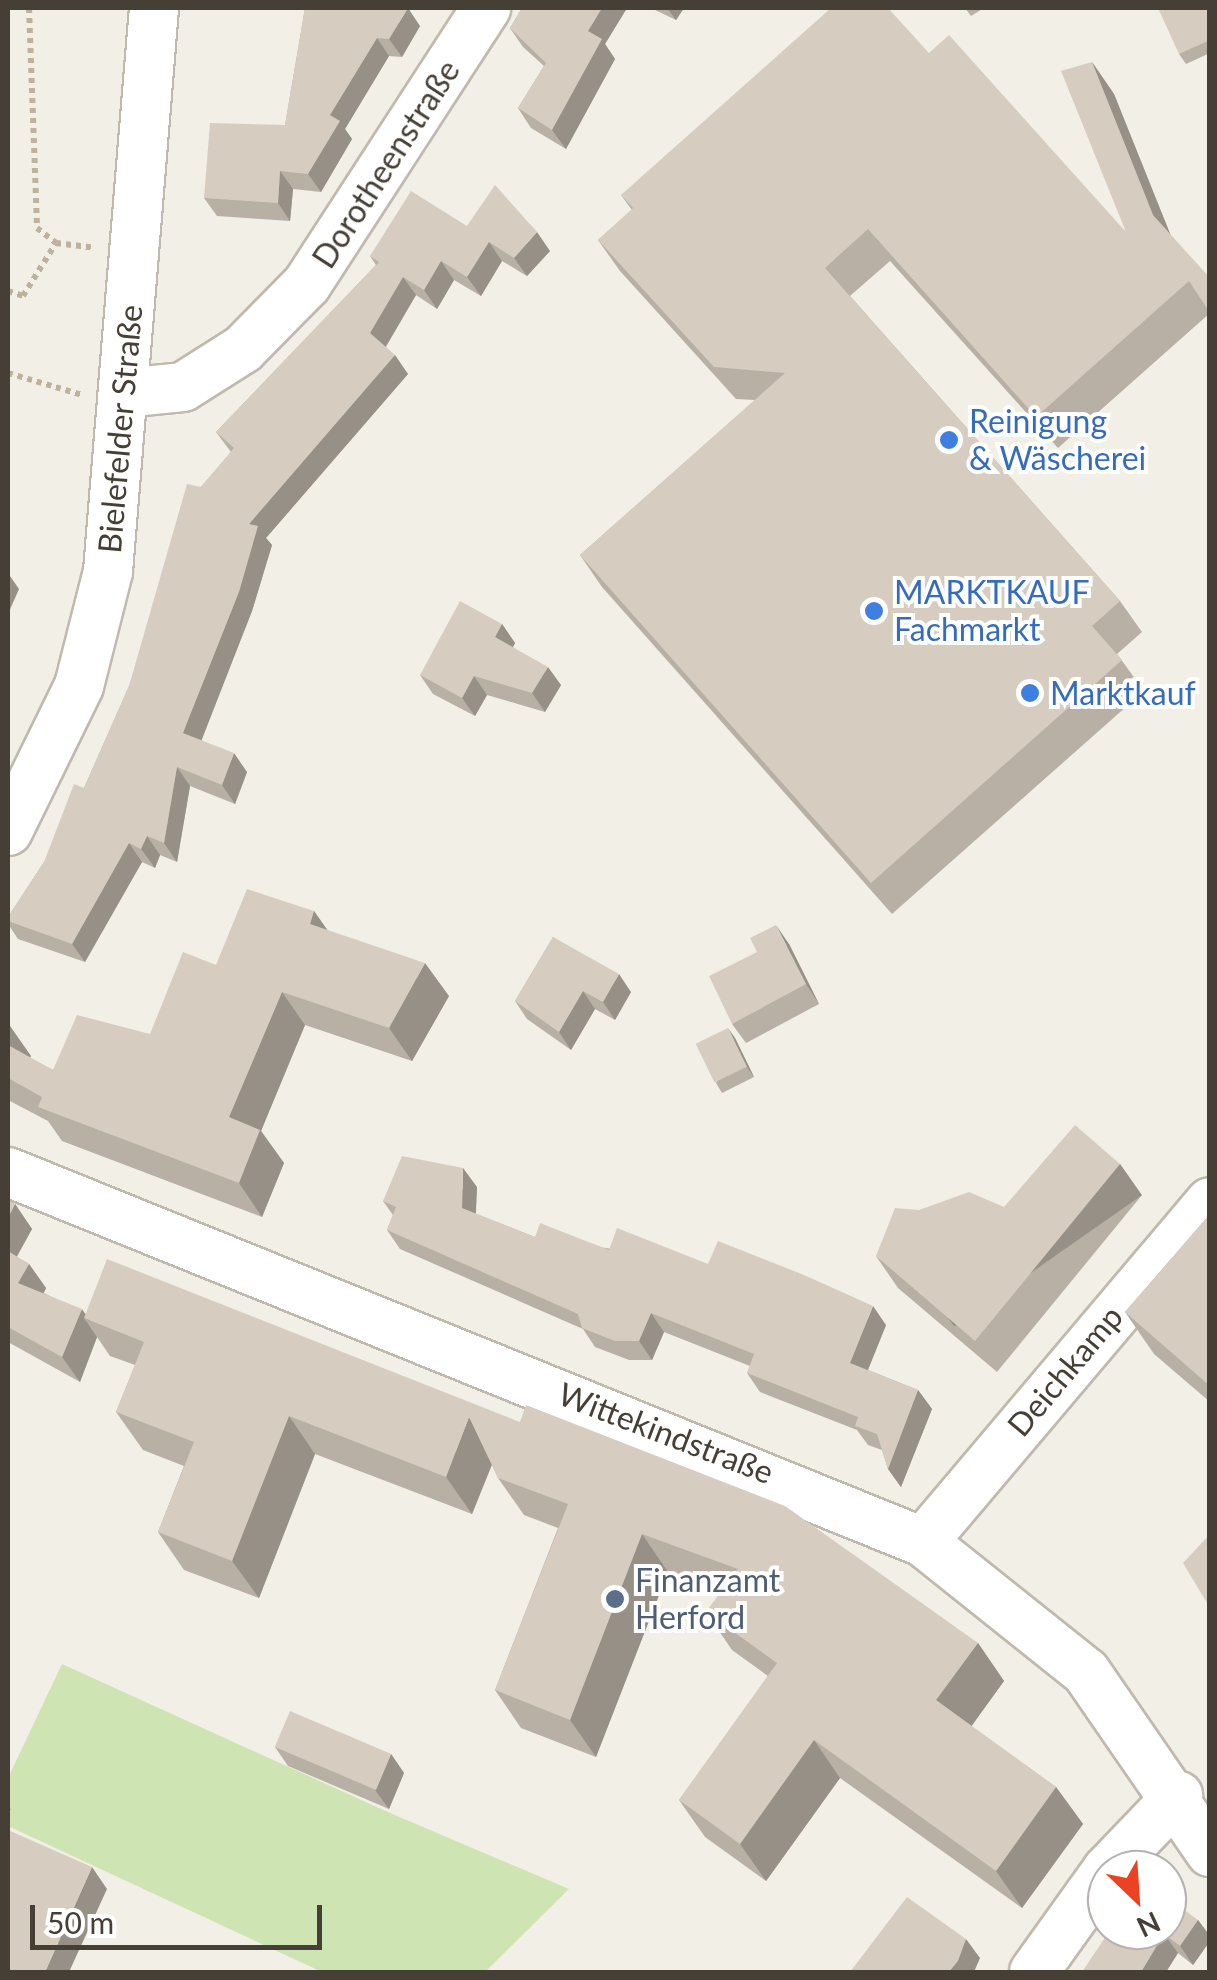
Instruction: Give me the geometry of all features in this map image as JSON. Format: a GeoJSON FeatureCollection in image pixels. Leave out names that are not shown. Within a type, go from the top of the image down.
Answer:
{"type":"FeatureCollection","features":[{"type":"Feature","properties":{"kind":"street","name":"Bielefelder Straße"},"geometry":{"type":"LineString","coordinates":[[8,832],[79,686],[95,629],[136,254],[154,8]]}},
{"type":"Feature","properties":{"kind":"street","name":"Dorotheenstraße"},"geometry":{"type":"LineString","coordinates":[[122,393],[183,387],[243,349],[307,284],[486,8]]}},
{"type":"Feature","properties":{"kind":"street","name":"Wittekindstraße"},"geometry":{"type":"LineString","coordinates":[[8,1172],[923,1542],[1064,1650],[1178,1796],[1210,1852]]}},
{"type":"Feature","properties":{"kind":"street","name":"Deichkamp"},"geometry":{"type":"LineString","coordinates":[[923,1542],[1210,1202]]}},
{"type":"Feature","properties":{"kind":"street"},"geometry":{"type":"LineString","coordinates":[[1126,1850],[1178,1796]]}},
{"type":"Feature","properties":{"kind":"street"},"geometry":{"type":"LineString","coordinates":[[1034,1972],[1087,1898]]}},
{"type":"Feature","properties":{"kind":"path"},"geometry":{"type":"LineString","coordinates":[[29,8],[37,228],[56,242],[136,254]]}},
{"type":"Feature","properties":{"kind":"path"},"geometry":{"type":"LineString","coordinates":[[8,291],[23,296],[56,242]]}},
{"type":"Feature","properties":{"kind":"path"},"geometry":{"type":"LineString","coordinates":[[8,373],[70,395],[122,393]]}},
{"type":"Feature","properties":{"kind":"green space"},"geometry":{"type":"Polygon","coordinates":[[[62,1664],[390,1813],[569,1889],[485,1972],[322,1972],[8,1826],[8,1778],[62,1664]]]}},
{"type":"Feature","properties":{"kind":"building"},"geometry":{"type":"Polygon","coordinates":[[[305,8],[408,8],[389,39],[377,38],[330,115],[340,121],[308,174],[280,171],[278,203],[204,198],[210,123],[285,125],[305,8]]]}},
{"type":"Feature","properties":{"kind":"building"},"geometry":{"type":"Polygon","coordinates":[[[522,8],[602,8],[588,31],[602,39],[552,130],[518,108],[546,63],[510,28],[522,8]]]}},
{"type":"Feature","properties":{"kind":"building"},"geometry":{"type":"Polygon","coordinates":[[[831,8],[888,8],[929,53],[949,35],[1126,232],[1061,71],[1092,62],[1153,215],[1210,278],[1210,313],[1189,281],[1036,417],[868,229],[825,268],[1120,601],[1092,626],[1122,660],[871,883],[580,555],[785,373],[714,367],[598,240],[633,208],[621,195],[831,8]]]}},
{"type":"Feature","properties":{"kind":"building"},"geometry":{"type":"Polygon","coordinates":[[[1158,8],[1210,8],[1210,40],[1179,54],[1158,8]]]}},
{"type":"Feature","properties":{"kind":"building"},"geometry":{"type":"Polygon","coordinates":[[[495,185],[537,232],[514,258],[489,242],[467,277],[441,261],[424,290],[403,277],[370,333],[395,355],[249,524],[258,526],[239,592],[183,733],[234,753],[222,785],[177,767],[164,843],[147,836],[141,849],[129,843],[72,944],[8,921],[44,862],[74,784],[84,788],[129,686],[187,484],[201,487],[234,448],[216,432],[379,262],[370,256],[411,191],[467,226],[495,185]]]}},
{"type":"Feature","properties":{"kind":"building"},"geometry":{"type":"Polygon","coordinates":[[[460,601],[502,624],[495,637],[548,667],[532,693],[474,676],[462,698],[420,675],[460,601]]]}},
{"type":"Feature","properties":{"kind":"building"},"geometry":{"type":"Polygon","coordinates":[[[247,889],[314,911],[310,924],[425,963],[389,1028],[282,992],[229,1117],[260,1130],[239,1183],[38,1107],[42,1097],[8,1078],[8,1045],[53,1070],[77,1015],[150,1034],[183,952],[216,965],[247,889]]]}},
{"type":"Feature","properties":{"kind":"building"},"geometry":{"type":"Polygon","coordinates":[[[776,925],[806,984],[732,1024],[709,976],[757,952],[750,938],[776,925]]]}},
{"type":"Feature","properties":{"kind":"building"},"geometry":{"type":"Polygon","coordinates":[[[553,937],[619,974],[603,1002],[583,991],[559,1032],[515,1001],[553,937]]]}},
{"type":"Feature","properties":{"kind":"building"},"geometry":{"type":"Polygon","coordinates":[[[728,1028],[747,1067],[714,1082],[696,1044],[728,1028]]]}},
{"type":"Feature","properties":{"kind":"building"},"geometry":{"type":"Polygon","coordinates":[[[1075,1125],[1120,1164],[975,1341],[876,1256],[895,1208],[919,1210],[969,1192],[1004,1207],[1075,1125]]]}},
{"type":"Feature","properties":{"kind":"building"},"geometry":{"type":"Polygon","coordinates":[[[402,1156],[463,1168],[462,1208],[535,1237],[540,1223],[609,1250],[617,1228],[708,1264],[718,1241],[873,1306],[850,1363],[918,1390],[888,1469],[877,1434],[855,1426],[858,1417],[747,1373],[754,1354],[651,1313],[639,1341],[615,1341],[582,1328],[578,1314],[387,1230],[396,1207],[383,1201],[402,1156]]]}},
{"type":"Feature","properties":{"kind":"building"},"geometry":{"type":"Polygon","coordinates":[[[1210,1214],[1210,1386],[1125,1312],[1210,1214]]]}},
{"type":"Feature","properties":{"kind":"building"},"geometry":{"type":"Polygon","coordinates":[[[8,1251],[29,1264],[18,1283],[82,1309],[62,1357],[8,1327],[8,1251]]]}},
{"type":"Feature","properties":{"kind":"building"},"geometry":{"type":"Polygon","coordinates":[[[107,1259],[520,1422],[526,1405],[785,1506],[978,1643],[936,1700],[1056,1787],[996,1871],[814,1740],[740,1844],[679,1800],[777,1663],[706,1612],[738,1569],[642,1534],[570,1720],[495,1690],[568,1504],[498,1478],[469,1417],[446,1477],[289,1416],[232,1561],[158,1532],[194,1442],[116,1412],[144,1342],[84,1318],[107,1259]]]}},
{"type":"Feature","properties":{"kind":"building"},"geometry":{"type":"Polygon","coordinates":[[[1210,1534],[1210,1608],[1183,1563],[1210,1534]]]}},
{"type":"Feature","properties":{"kind":"building"},"geometry":{"type":"Polygon","coordinates":[[[290,1711],[391,1754],[376,1790],[275,1747],[290,1711]]]}},
{"type":"Feature","properties":{"kind":"building"},"geometry":{"type":"Polygon","coordinates":[[[8,1830],[92,1867],[45,1972],[8,1972],[8,1830]]]}},
{"type":"Feature","properties":{"kind":"building"},"geometry":{"type":"Polygon","coordinates":[[[907,1897],[966,1939],[958,1961],[949,1972],[850,1972],[907,1897]]]}},
{"type":"Feature","properties":{"kind":"building"},"geometry":{"type":"Polygon","coordinates":[[[1187,1912],[1198,1920],[1187,1936],[1187,1912]]]}},
{"type":"Feature","properties":{"kind":"building"},"geometry":{"type":"Polygon","coordinates":[[[1097,1950],[1154,1950],[1141,1972],[1082,1972],[1097,1950]]]}},
{"type":"Feature","properties":{"kind":"place","name":"Reinigung & Wäscherei"},"geometry":{"type":"Point","coordinates":[949,440]}},
{"type":"Feature","properties":{"kind":"place","name":"MARKTKAUF Fachmarkt"},"geometry":{"type":"Point","coordinates":[874,611]}},
{"type":"Feature","properties":{"kind":"place","name":"Marktkauf"},"geometry":{"type":"Point","coordinates":[1030,693]}},
{"type":"Feature","properties":{"kind":"place","name":"Finanzamt Herford"},"geometry":{"type":"Point","coordinates":[615,1599]}}]}
